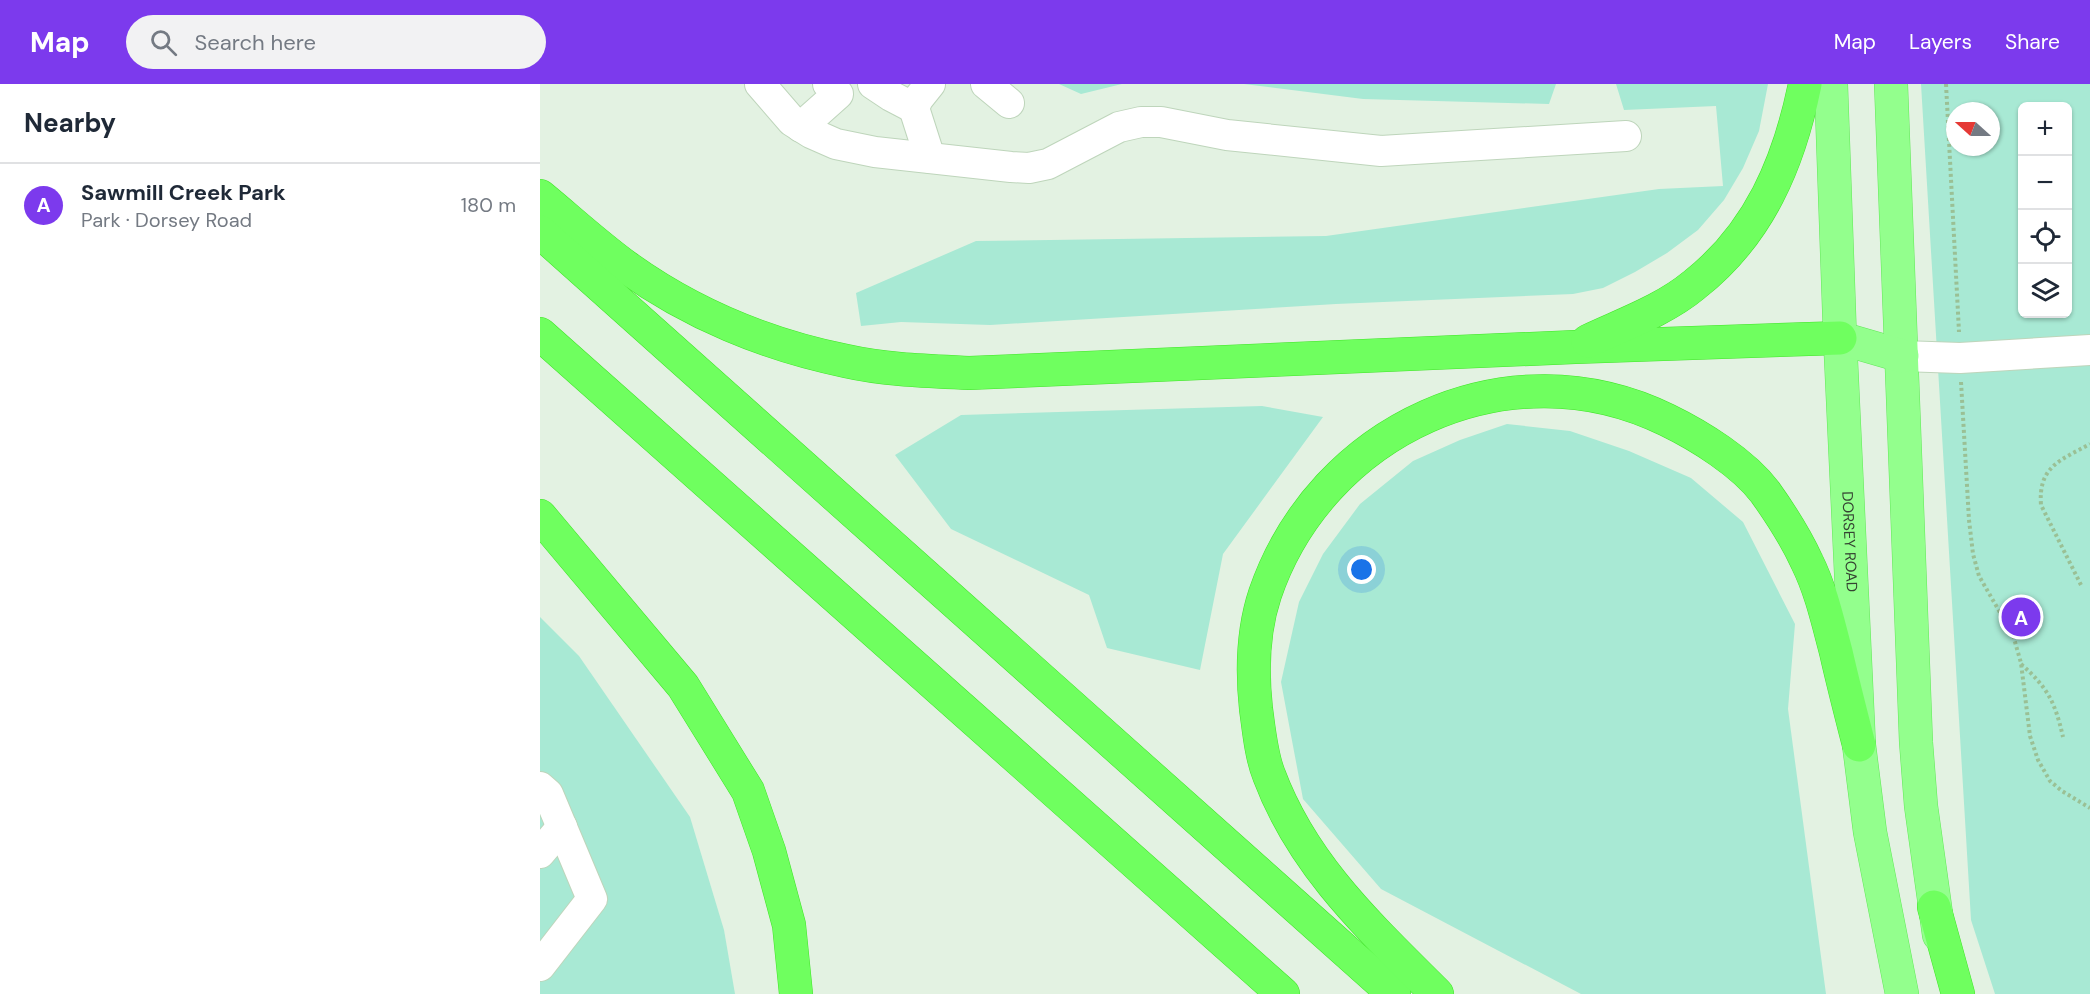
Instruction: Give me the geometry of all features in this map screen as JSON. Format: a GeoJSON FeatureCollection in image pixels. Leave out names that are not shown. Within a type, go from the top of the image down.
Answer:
{"type":"FeatureCollection","features":[{"type":"Feature","properties":{"kind":"highway"},"geometry":{"type":"LineString","coordinates":[[1575,347],[1660,307],[1693,286],[1727,255],[1750,225],[1772,190],[1788,152],[1805,84]]}},
{"type":"Feature","properties":{"kind":"highway"},"geometry":{"type":"LineString","coordinates":[[540,196],[625,266],[667,293],[749,334],[790,348],[847,362],[905,370],[969,373],[1575,347],[1840,339]]}},
{"type":"Feature","properties":{"kind":"highway"},"geometry":{"type":"LineString","coordinates":[[540,232],[1394,994]]}},
{"type":"Feature","properties":{"kind":"highway"},"geometry":{"type":"LineString","coordinates":[[540,334],[1283,994]]}},
{"type":"Feature","properties":{"kind":"highway"},"geometry":{"type":"LineString","coordinates":[[1437,994],[1348,904],[1316,863],[1287,818],[1268,772],[1259,730],[1254,690],[1255,643],[1264,596],[1285,548],[1312,505],[1354,462],[1398,430],[1447,407],[1497,394],[1548,392],[1600,395],[1648,410],[1686,429],[1733,461],[1763,490],[1808,562],[1826,611],[1858,745]]}},
{"type":"Feature","properties":{"kind":"highway"},"geometry":{"type":"LineString","coordinates":[[540,516],[683,686],[748,791],[769,851],[789,925],[796,994]]}},
{"type":"Feature","properties":{"kind":"highway"},"geometry":{"type":"LineString","coordinates":[[1934,907],[1958,994]]}},
{"type":"Feature","properties":{"kind":"main road","name":"DORSEY ROAD"},"geometry":{"type":"LineString","coordinates":[[1831,84],[1858,745],[1870,832],[1902,994]]}},
{"type":"Feature","properties":{"kind":"main road"},"geometry":{"type":"LineString","coordinates":[[1891,84],[1916,742],[1934,907],[1950,994]]}},
{"type":"Feature","properties":{"kind":"main road"},"geometry":{"type":"LineString","coordinates":[[1840,339],[1902,356]]}},
{"type":"Feature","properties":{"kind":"street"},"geometry":{"type":"LineString","coordinates":[[760,84],[783,111],[801,127],[823,139],[849,148],[1011,167],[1039,166],[1056,160],[1119,127],[1141,122],[1161,122],[1227,135],[1381,151],[1626,136]]}},
{"type":"Feature","properties":{"kind":"street"},"geometry":{"type":"LineString","coordinates":[[801,127],[838,94],[828,84]]}},
{"type":"Feature","properties":{"kind":"street"},"geometry":{"type":"LineString","coordinates":[[873,84],[891,96],[922,96],[930,158]]}},
{"type":"Feature","properties":{"kind":"street"},"geometry":{"type":"LineString","coordinates":[[986,84],[1009,103]]}},
{"type":"Feature","properties":{"kind":"street"},"geometry":{"type":"LineString","coordinates":[[1902,356],[1960,358],[2090,350]]}},
{"type":"Feature","properties":{"kind":"street"},"geometry":{"type":"LineString","coordinates":[[540,787],[548,794],[592,899],[540,966]]}},
{"type":"Feature","properties":{"kind":"street"},"geometry":{"type":"LineString","coordinates":[[540,853],[562,827]]}},
{"type":"Feature","properties":{"kind":"path"},"geometry":{"type":"LineString","coordinates":[[1946,84],[1959,339]]}},
{"type":"Feature","properties":{"kind":"path"},"geometry":{"type":"LineString","coordinates":[[1961,376],[1969,520],[1973,554],[1979,576],[2013,635],[2021,663],[2030,736],[2038,760],[2050,781],[2090,808]]}},
{"type":"Feature","properties":{"kind":"path"},"geometry":{"type":"LineString","coordinates":[[2081,585],[2041,505],[2040,494],[2052,465],[2090,444]]}},
{"type":"Feature","properties":{"kind":"path"},"geometry":{"type":"LineString","coordinates":[[2021,663],[2040,681],[2049,695],[2058,713],[2063,737]]}},
{"type":"Feature","properties":{"kind":"shaded area"},"geometry":{"type":"Polygon","coordinates":[[[1059,84],[1122,84],[1081,94],[1059,84]]]}},
{"type":"Feature","properties":{"kind":"shaded area"},"geometry":{"type":"Polygon","coordinates":[[[1244,84],[1556,84],[1549,104],[1363,99],[1244,84]]]}},
{"type":"Feature","properties":{"kind":"shaded area"},"geometry":{"type":"Polygon","coordinates":[[[1616,84],[1768,84],[1759,131],[1743,168],[1724,200],[1698,230],[1667,253],[1603,288],[1573,294],[1336,304],[990,325],[901,322],[861,326],[856,293],[976,241],[1326,236],[1659,189],[1723,186],[1716,106],[1624,110],[1616,84]]]}},
{"type":"Feature","properties":{"kind":"shaded area"},"geometry":{"type":"Polygon","coordinates":[[[1921,84],[2090,84],[2090,994],[1995,994],[1971,920],[1921,84]]]}},
{"type":"Feature","properties":{"kind":"shaded area"},"geometry":{"type":"Polygon","coordinates":[[[1262,406],[1323,417],[1223,554],[1200,670],[1107,648],[1089,595],[951,529],[895,455],[961,415],[1262,406]]]}},
{"type":"Feature","properties":{"kind":"shaded area"},"geometry":{"type":"Polygon","coordinates":[[[1507,424],[1570,431],[1629,451],[1691,478],[1743,522],[1795,624],[1788,709],[1826,994],[1581,994],[1381,889],[1303,799],[1281,682],[1299,602],[1323,554],[1360,504],[1413,461],[1460,440],[1507,424]]]}},
{"type":"Feature","properties":{"kind":"shaded area"},"geometry":{"type":"Polygon","coordinates":[[[540,617],[579,656],[690,817],[724,930],[735,994],[540,994],[540,617]]]}},
{"type":"Feature","properties":{"kind":"place","name":"Sawmill Creek Park"},"geometry":{"type":"Point","coordinates":[2021,617]}}]}
